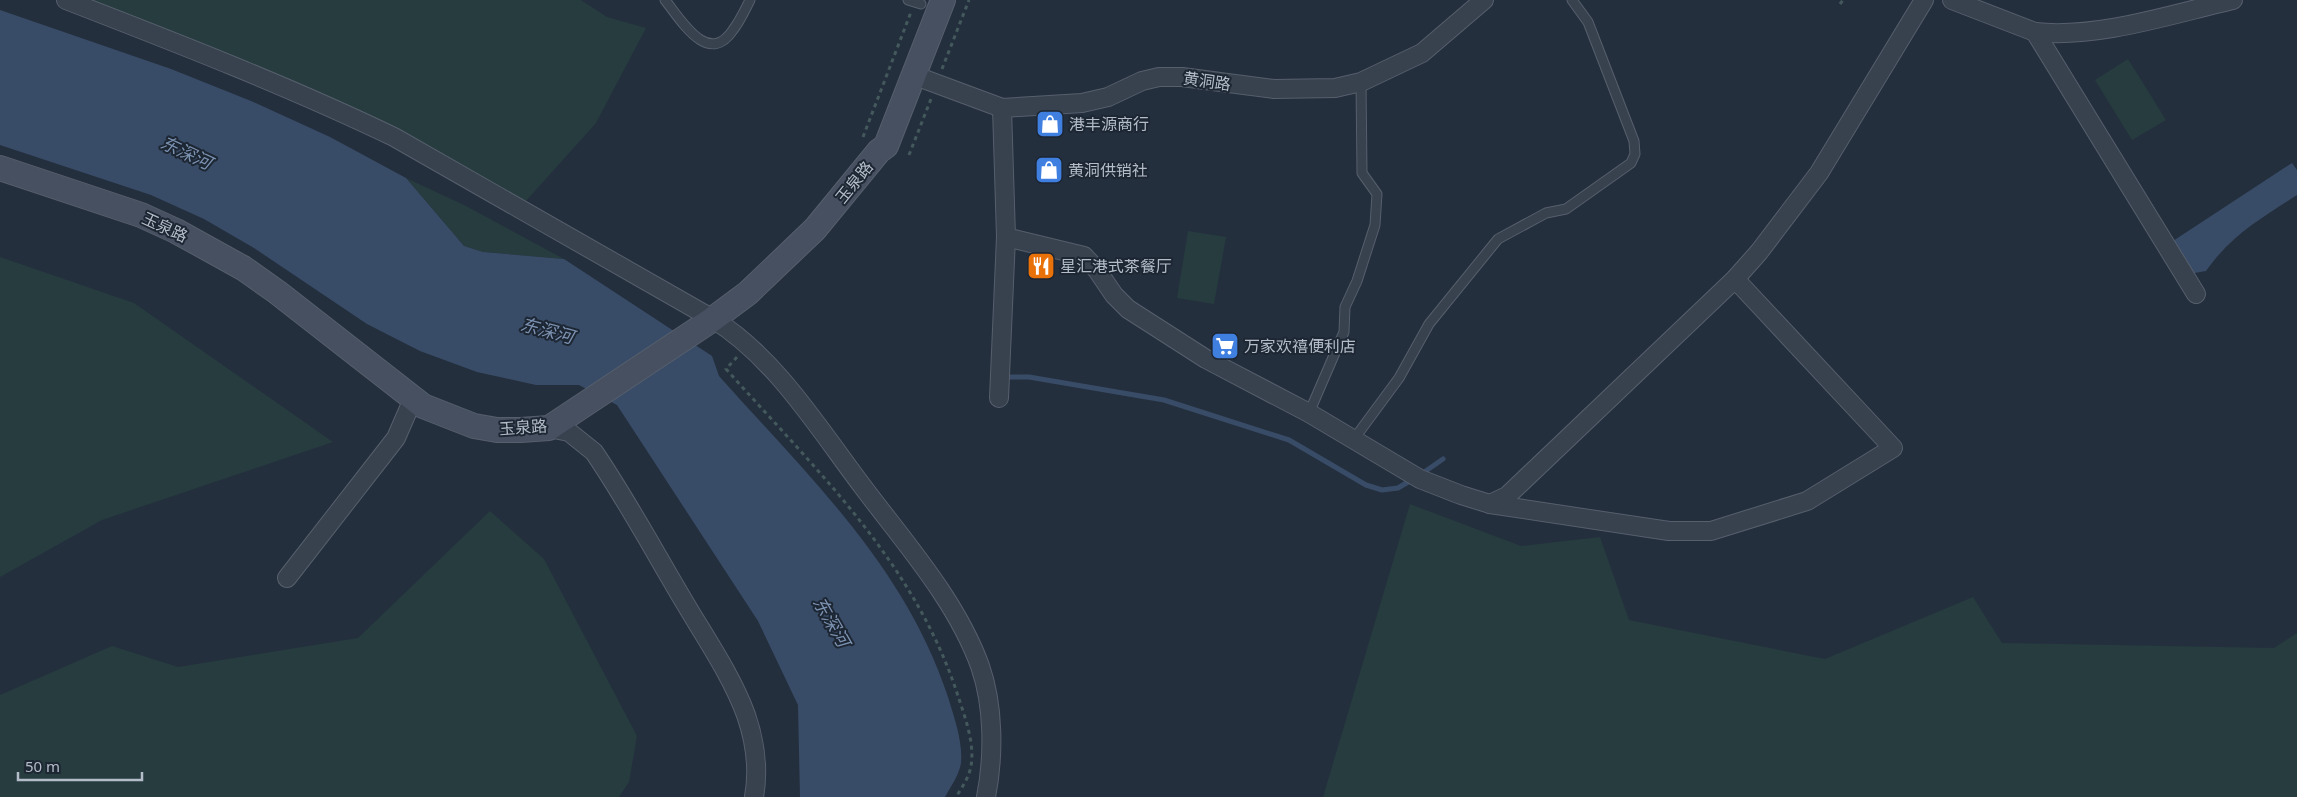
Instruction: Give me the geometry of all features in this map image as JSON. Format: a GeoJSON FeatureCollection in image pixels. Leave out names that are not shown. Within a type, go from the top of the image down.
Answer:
{"type":"FeatureCollection","features":[{"type":"Feature","properties":{"kind":"street"},"geometry":{"type":"LineString","coordinates":[[66,0],[93,5],[394,137],[713,319],[747,344],[771,369],[917,559],[952,610],[973,649],[986,687],[991,733],[990,766],[986,797]]}},
{"type":"Feature","properties":{"kind":"street","name":"黄洞路"},"geometry":{"type":"LineString","coordinates":[[914,75],[1002,108],[1082,103],[1108,97],[1142,81],[1159,77],[1182,77],[1241,86],[1304,90],[1335,88],[1362,82],[1422,53],[1464,9],[1484,0]]}},
{"type":"Feature","properties":{"kind":"street"},"geometry":{"type":"LineString","coordinates":[[1490,504],[1507,496],[1735,279],[1759,252],[1819,173],[1924,0]]}},
{"type":"Feature","properties":{"kind":"street"},"geometry":{"type":"LineString","coordinates":[[1952,0],[2036,32],[2066,34],[2104,29],[2233,0]]}},
{"type":"Feature","properties":{"kind":"street","name":"玉泉路"},"geometry":{"type":"LineString","coordinates":[[0,168],[141,215],[210,249],[278,292],[413,399],[449,418],[474,426],[497,430],[549,428],[688,336],[748,293],[815,229],[879,151],[886,146],[914,75],[932,2]]}},
{"type":"Feature","properties":{"kind":"street"},"geometry":{"type":"LineString","coordinates":[[2036,32],[2196,294]]}},
{"type":"Feature","properties":{"kind":"street"},"geometry":{"type":"LineString","coordinates":[[999,398],[1006,237],[1002,108]]}},
{"type":"Feature","properties":{"kind":"street"},"geometry":{"type":"LineString","coordinates":[[1006,237],[1084,256],[1097,270],[1114,295],[1128,309],[1206,359],[1310,413],[1420,479],[1490,504],[1669,531],[1711,531],[1807,501],[1892,448],[1735,279]]}},
{"type":"Feature","properties":{"kind":"street"},"geometry":{"type":"LineString","coordinates":[[287,578],[396,438],[413,399]]}},
{"type":"Feature","properties":{"kind":"street"},"geometry":{"type":"LineString","coordinates":[[549,428],[569,432],[594,452],[726,673],[746,715],[753,739],[756,768],[754,797]]}},
{"type":"Feature","properties":{"kind":"lane"},"geometry":{"type":"LineString","coordinates":[[665,0],[697,40],[707,44],[723,42],[733,31],[750,0]]}},
{"type":"Feature","properties":{"kind":"lane"},"geometry":{"type":"LineString","coordinates":[[908,0],[932,2]]}},
{"type":"Feature","properties":{"kind":"lane"},"geometry":{"type":"LineString","coordinates":[[1354,439],[1399,378],[1429,324],[1498,239],[1546,214],[1566,208],[1631,163],[1635,154],[1634,141],[1588,22],[1572,0]]}},
{"type":"Feature","properties":{"kind":"lane"},"geometry":{"type":"LineString","coordinates":[[1310,413],[1344,332],[1345,307],[1357,281],[1375,225],[1376,194],[1362,173],[1362,82]]}},
{"type":"Feature","properties":{"kind":"path"},"geometry":{"type":"LineString","coordinates":[[863,137],[912,9]]}},
{"type":"Feature","properties":{"kind":"path"},"geometry":{"type":"LineString","coordinates":[[740,354],[726,369],[874,537],[912,593],[938,643],[960,703],[971,754],[971,766],[966,780],[956,797]]}},
{"type":"Feature","properties":{"kind":"green space"},"geometry":{"type":"Polygon","coordinates":[[[87,0],[581,0],[607,17],[646,28],[596,123],[526,201],[299,89],[87,0]]]}},
{"type":"Feature","properties":{"kind":"green space"},"geometry":{"type":"Polygon","coordinates":[[[2128,59],[2166,120],[2132,140],[2095,80],[2128,59]]]}},
{"type":"Feature","properties":{"kind":"green space"},"geometry":{"type":"Polygon","coordinates":[[[406,178],[464,205],[564,259],[483,252],[464,246],[406,178]]]}},
{"type":"Feature","properties":{"kind":"green space"},"geometry":{"type":"Polygon","coordinates":[[[1188,231],[1226,237],[1214,304],[1177,298],[1188,231]]]}},
{"type":"Feature","properties":{"kind":"green space"},"geometry":{"type":"Polygon","coordinates":[[[0,257],[134,303],[333,442],[102,520],[0,577],[0,257]]]}},
{"type":"Feature","properties":{"kind":"green space"},"geometry":{"type":"Polygon","coordinates":[[[1410,504],[1521,546],[1600,537],[1629,620],[1825,659],[1973,597],[2002,643],[2274,648],[2297,633],[2297,797],[1323,797],[1410,504]]]}},
{"type":"Feature","properties":{"kind":"green space"},"geometry":{"type":"Polygon","coordinates":[[[490,511],[544,559],[637,736],[629,782],[619,797],[0,797],[0,695],[112,646],[178,667],[358,638],[490,511]]]}},
{"type":"Feature","properties":{"kind":"water","name":"东深河"},"geometry":{"type":"Polygon","coordinates":[[[0,10],[171,69],[251,101],[330,137],[406,178],[464,246],[483,252],[564,259],[712,356],[719,376],[851,525],[880,564],[907,606],[929,650],[948,697],[959,738],[961,763],[945,797],[800,797],[798,705],[758,621],[617,405],[579,385],[536,385],[477,372],[420,351],[367,324],[254,248],[204,219],[151,195],[0,145],[0,10]]]}},
{"type":"Feature","properties":{"kind":"water"},"geometry":{"type":"Polygon","coordinates":[[[2292,163],[2297,170],[2297,195],[2237,237],[2206,271],[2194,273],[2173,241],[2292,163]]]}},
{"type":"Feature","properties":{"kind":"waterway"},"geometry":{"type":"LineString","coordinates":[[1003,377],[1029,377],[1164,400],[1289,440],[1366,485],[1382,490],[1398,488],[1413,479]]}},
{"type":"Feature","properties":{"kind":"waterway"},"geometry":{"type":"LineString","coordinates":[[1420,475],[1443,459]]}},
{"type":"Feature","properties":{"kind":"place","name":"港丰源商行"},"geometry":{"type":"Point","coordinates":[1050,124]}},
{"type":"Feature","properties":{"kind":"place","name":"黄洞供销社"},"geometry":{"type":"Point","coordinates":[1049,170]}},
{"type":"Feature","properties":{"kind":"place","name":"星汇港式茶餐厅"},"geometry":{"type":"Point","coordinates":[1041,266]}},
{"type":"Feature","properties":{"kind":"place","name":"万家欢禧便利店"},"geometry":{"type":"Point","coordinates":[1225,346]}}]}
